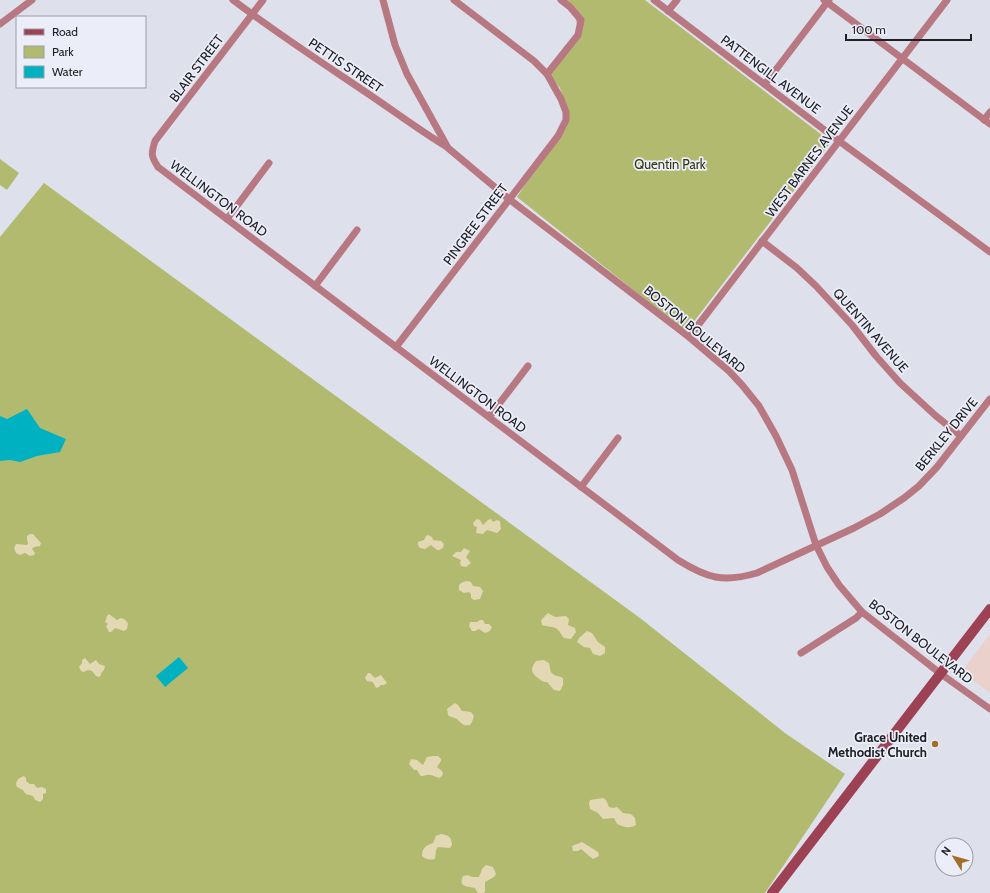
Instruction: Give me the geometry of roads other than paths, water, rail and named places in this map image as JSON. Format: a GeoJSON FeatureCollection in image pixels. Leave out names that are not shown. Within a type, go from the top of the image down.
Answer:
{"type":"FeatureCollection","features":[{"type":"Feature","properties":{"kind":"street"},"geometry":{"type":"LineString","coordinates":[[0,24],[32,0]]}},
{"type":"Feature","properties":{"kind":"street","name":"PETTIS STREET"},"geometry":{"type":"LineString","coordinates":[[233,0],[448,148]]}},
{"type":"Feature","properties":{"kind":"street","name":"BLAIR STREET"},"geometry":{"type":"LineString","coordinates":[[152,151],[155,141],[263,0]]}},
{"type":"Feature","properties":{"kind":"street","name":"BOSTON BOULEVARD"},"geometry":{"type":"LineString","coordinates":[[383,0],[395,45],[407,74],[448,148],[509,199],[689,337],[742,384],[759,406],[776,436],[792,470],[816,546],[839,585],[862,612],[941,674],[990,709]]}},
{"type":"Feature","properties":{"kind":"street"},"geometry":{"type":"LineString","coordinates":[[454,0],[534,61],[547,74],[578,36],[581,20],[570,7],[561,0]]}},
{"type":"Feature","properties":{"kind":"street","name":"PATTENGILL AVENUE"},"geometry":{"type":"LineString","coordinates":[[654,0],[839,141],[990,252]]}},
{"type":"Feature","properties":{"kind":"street"},"geometry":{"type":"LineString","coordinates":[[668,11],[677,0]]}},
{"type":"Feature","properties":{"kind":"street","name":"WEST BARNES AVENUE"},"geometry":{"type":"LineString","coordinates":[[689,337],[947,0]]}},
{"type":"Feature","properties":{"kind":"street"},"geometry":{"type":"LineString","coordinates":[[765,84],[826,1],[987,122],[990,112]]}},
{"type":"Feature","properties":{"kind":"street","name":"PINGREE STREET"},"geometry":{"type":"LineString","coordinates":[[396,347],[558,136],[566,120],[566,112],[562,99],[547,74]]}},
{"type":"Feature","properties":{"kind":"street","name":"WELLINGTON ROAD"},"geometry":{"type":"LineString","coordinates":[[152,151],[152,158],[158,167],[678,560],[699,572],[718,578],[742,578],[757,573],[816,546]]}},
{"type":"Feature","properties":{"kind":"street"},"geometry":{"type":"LineString","coordinates":[[227,219],[270,163]]}},
{"type":"Feature","properties":{"kind":"street"},"geometry":{"type":"LineString","coordinates":[[315,286],[357,230]]}},
{"type":"Feature","properties":{"kind":"street","name":"QUENTIN AVENUE"},"geometry":{"type":"LineString","coordinates":[[762,241],[797,268],[816,286],[852,325],[876,356],[900,383],[931,412],[961,436]]}},
{"type":"Feature","properties":{"kind":"street"},"geometry":{"type":"LineString","coordinates":[[489,417],[528,366]]}},
{"type":"Feature","properties":{"kind":"street","name":"BERKLEY DRIVE"},"geometry":{"type":"LineString","coordinates":[[816,546],[880,514],[919,486],[937,467],[990,399]]}},
{"type":"Feature","properties":{"kind":"street"},"geometry":{"type":"LineString","coordinates":[[581,487],[618,438]]}},
{"type":"Feature","properties":{"kind":"street"},"geometry":{"type":"LineString","coordinates":[[772,893],[990,609]]}},
{"type":"Feature","properties":{"kind":"street"},"geometry":{"type":"LineString","coordinates":[[801,653],[856,618],[862,612]]}},
{"type":"Feature","properties":{"kind":"water"},"geometry":{"type":"Polygon","coordinates":[[[27,409],[40,428],[66,439],[60,452],[37,456],[20,462],[10,460],[0,461],[0,416],[7,419],[27,409]]]}},
{"type":"Feature","properties":{"kind":"water"},"geometry":{"type":"Polygon","coordinates":[[[179,657],[188,668],[165,687],[156,676],[179,657]]]}},
{"type":"Feature","properties":{"kind":"place","name":"Grace United Methodist Church"},"geometry":{"type":"Point","coordinates":[935,744]}},
{"type":"Feature","properties":{"kind":"park label","name":"Quentin Park"},"geometry":{"type":"Point","coordinates":[670,164]}}]}
